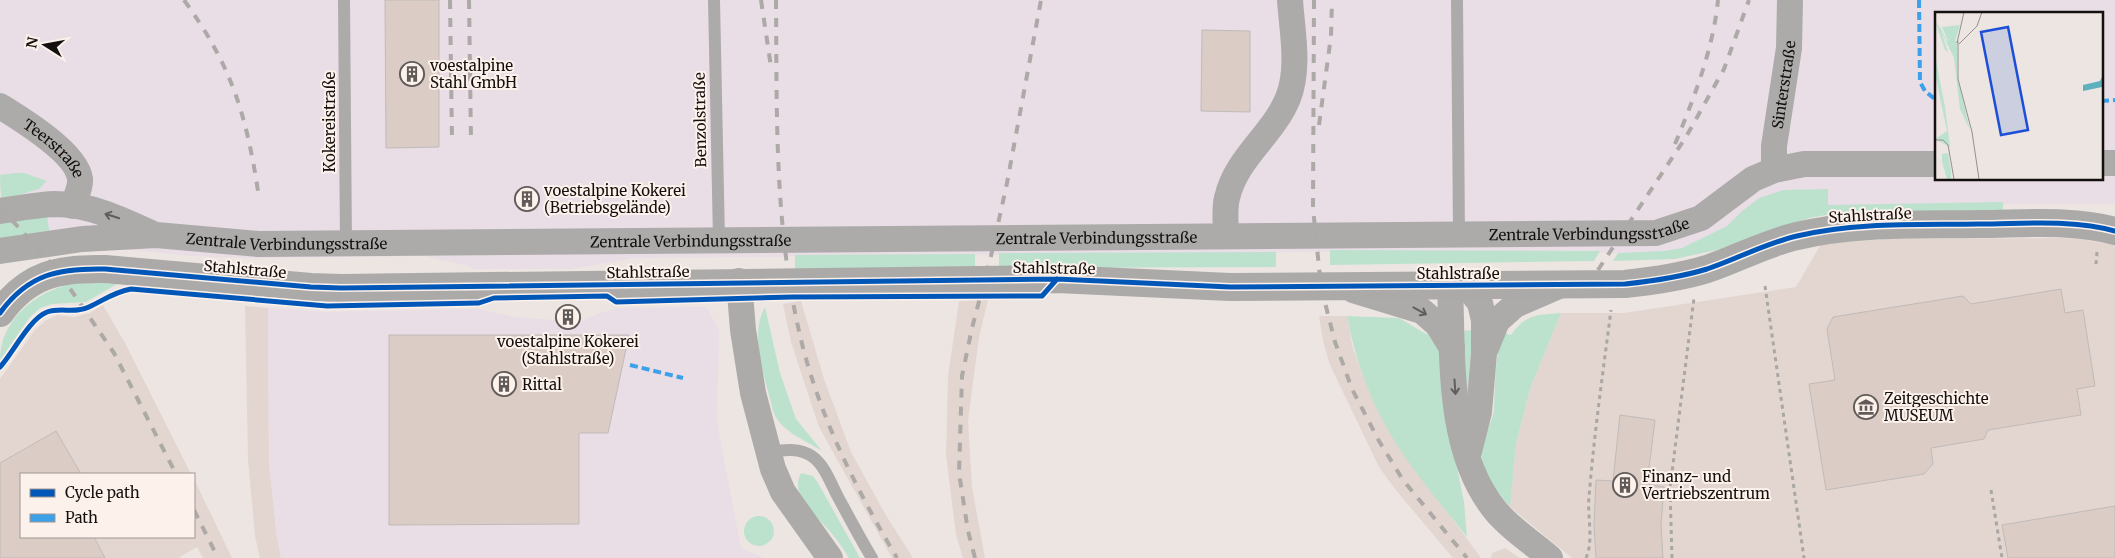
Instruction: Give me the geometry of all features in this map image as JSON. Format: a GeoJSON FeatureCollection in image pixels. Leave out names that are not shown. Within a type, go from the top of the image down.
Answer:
{"type":"FeatureCollection","features":[{"type":"Feature","properties":{"kind":"street"},"geometry":{"type":"LineString","coordinates":[[1226,236],[1226,199],[1235,176],[1249,153],[1273,124],[1288,98],[1294,70],[1290,0]]}},
{"type":"Feature","properties":{"kind":"street","name":"Sinterstraße"},"geometry":{"type":"LineString","coordinates":[[1774,170],[1774,146],[1789,48],[1790,0]]}},
{"type":"Feature","properties":{"kind":"street","name":"Teerstraße"},"geometry":{"type":"LineString","coordinates":[[0,106],[31,125],[51,141],[77,170],[80,180],[73,206]]}},
{"type":"Feature","properties":{"kind":"street"},"geometry":{"type":"LineString","coordinates":[[2102,164],[2115,163]]}},
{"type":"Feature","properties":{"kind":"street","name":"Zentrale Verbindungsstraße"},"geometry":{"type":"LineString","coordinates":[[156,235],[258,244],[346,244],[1656,233],[1701,218],[1753,179],[1774,170],[1804,164],[1935,164]]}},
{"type":"Feature","properties":{"kind":"street"},"geometry":{"type":"LineString","coordinates":[[0,211],[55,204],[85,207],[117,218],[156,235]]}},
{"type":"Feature","properties":{"kind":"street","name":"Stahlstraße"},"geometry":{"type":"LineString","coordinates":[[0,314],[9,301],[28,283],[48,275],[76,268],[311,287],[1057,278],[1171,286],[1625,284],[1656,281],[1706,269],[1794,237],[1826,230],[1854,227],[2032,224],[2090,227],[2115,231]]}},
{"type":"Feature","properties":{"kind":"street"},"geometry":{"type":"LineString","coordinates":[[0,251],[82,239],[156,235]]}},
{"type":"Feature","properties":{"kind":"street"},"geometry":{"type":"LineString","coordinates":[[739,281],[744,339],[753,393],[768,452],[783,492],[830,558]]}},
{"type":"Feature","properties":{"kind":"street"},"geometry":{"type":"LineString","coordinates":[[1484,353],[1497,321],[1509,310],[1515,305],[1562,285]]}},
{"type":"Feature","properties":{"kind":"street"},"geometry":{"type":"LineString","coordinates":[[1340,286],[1422,310],[1438,325],[1452,348]]}},
{"type":"Feature","properties":{"kind":"street"},"geometry":{"type":"LineString","coordinates":[[1458,286],[1452,348],[1456,412],[1467,458],[1478,486],[1496,512],[1550,558]]}},
{"type":"Feature","properties":{"kind":"street"},"geometry":{"type":"LineString","coordinates":[[1458,286],[1480,303],[1484,320],[1484,353],[1479,412],[1467,458]]}},
{"type":"Feature","properties":{"kind":"lane","name":"Kokereistraße"},"geometry":{"type":"LineString","coordinates":[[344,0],[346,244]]}},
{"type":"Feature","properties":{"kind":"lane","name":"Benzolstraße"},"geometry":{"type":"LineString","coordinates":[[714,0],[719,240]]}},
{"type":"Feature","properties":{"kind":"lane"},"geometry":{"type":"LineString","coordinates":[[1457,0],[1459,235]]}},
{"type":"Feature","properties":{"kind":"lane"},"geometry":{"type":"LineString","coordinates":[[768,452],[784,449],[798,450],[813,456],[823,468],[872,558]]}},
{"type":"Feature","properties":{"kind":"path"},"geometry":{"type":"LineString","coordinates":[[1765,286],[1804,558]]}},
{"type":"Feature","properties":{"kind":"path"},"geometry":{"type":"LineString","coordinates":[[1672,558],[1670,488],[1694,297]]}},
{"type":"Feature","properties":{"kind":"path"},"geometry":{"type":"LineString","coordinates":[[1586,558],[1590,550],[1588,501],[1592,458],[1611,310]]}},
{"type":"Feature","properties":{"kind":"path"},"geometry":{"type":"LineString","coordinates":[[1992,490],[2002,558]]}},
{"type":"Feature","properties":{"kind":"shaded area"},"geometry":{"type":"Polygon","coordinates":[[[0,0],[2115,0],[2115,204],[2015,204],[1751,214],[1719,241],[1675,253],[1317,252],[634,258],[571,269],[473,269],[469,266],[423,256],[258,258],[194,256],[122,249],[67,250],[0,188],[0,0]]]}},
{"type":"Feature","properties":{"kind":"shaded area"},"geometry":{"type":"Polygon","coordinates":[[[1886,239],[2080,239],[2115,245],[2115,558],[1572,558],[1510,507],[1516,444],[1531,386],[1561,313],[1624,313],[1796,287],[1821,244],[1886,239]]]}},
{"type":"Feature","properties":{"kind":"shaded area"},"geometry":{"type":"Polygon","coordinates":[[[988,300],[979,337],[968,421],[972,487],[985,558],[963,558],[956,535],[946,455],[948,376],[959,301],[988,300]]]}},
{"type":"Feature","properties":{"kind":"shaded area"},"geometry":{"type":"Polygon","coordinates":[[[801,301],[824,379],[851,452],[884,512],[913,558],[892,558],[819,427],[791,342],[783,304],[801,301]]]}},
{"type":"Feature","properties":{"kind":"shaded area"},"geometry":{"type":"Polygon","coordinates":[[[103,305],[125,343],[190,473],[20,473],[20,538],[195,538],[195,481],[232,558],[203,558],[197,547],[178,558],[0,558],[0,379],[34,331],[45,321],[57,315],[74,317],[90,313],[103,305]]]}},
{"type":"Feature","properties":{"kind":"shaded area"},"geometry":{"type":"Polygon","coordinates":[[[245,306],[268,308],[269,463],[281,558],[260,558],[255,536],[248,460],[245,306]]]}},
{"type":"Feature","properties":{"kind":"shaded area"},"geometry":{"type":"Polygon","coordinates":[[[706,307],[719,329],[717,422],[741,548],[764,558],[281,558],[269,464],[268,308],[326,312],[479,309],[515,317],[582,321],[618,308],[706,307]]]}},
{"type":"Feature","properties":{"kind":"shaded area"},"geometry":{"type":"Polygon","coordinates":[[[1319,316],[1347,316],[1353,349],[1370,393],[1395,441],[1481,558],[1453,558],[1379,467],[1330,365],[1323,341],[1319,316]]]}},
{"type":"Feature","properties":{"kind":"shaded area"},"geometry":{"type":"Polygon","coordinates":[[[1505,548],[1520,558],[1491,558],[1492,553],[1505,548]]]}},
{"type":"Feature","properties":{"kind":"green space"},"geometry":{"type":"Polygon","coordinates":[[[24,173],[47,181],[39,189],[1,200],[0,175],[24,173]]]}},
{"type":"Feature","properties":{"kind":"green space"},"geometry":{"type":"Polygon","coordinates":[[[1828,189],[1828,205],[2003,202],[2003,210],[1838,213],[1809,218],[1721,249],[1675,259],[1613,261],[1618,253],[1664,251],[1682,248],[1727,226],[1759,198],[1783,190],[1828,189]]]}},
{"type":"Feature","properties":{"kind":"green space"},"geometry":{"type":"Polygon","coordinates":[[[46,209],[50,236],[0,245],[0,217],[46,209]]]}},
{"type":"Feature","properties":{"kind":"green space"},"geometry":{"type":"Polygon","coordinates":[[[1330,250],[1600,251],[1594,261],[1330,265],[1330,250]]]}},
{"type":"Feature","properties":{"kind":"green space"},"geometry":{"type":"Polygon","coordinates":[[[1276,252],[1276,267],[999,268],[999,253],[1276,252]]]}},
{"type":"Feature","properties":{"kind":"green space"},"geometry":{"type":"Polygon","coordinates":[[[975,254],[975,269],[795,270],[795,255],[975,254]]]}},
{"type":"Feature","properties":{"kind":"green space"},"geometry":{"type":"Polygon","coordinates":[[[91,282],[117,284],[86,302],[52,304],[40,308],[30,317],[0,360],[5,334],[19,313],[29,304],[64,286],[91,282]]]}},
{"type":"Feature","properties":{"kind":"green space"},"geometry":{"type":"Polygon","coordinates":[[[765,307],[780,373],[796,419],[822,451],[787,430],[773,411],[758,345],[760,319],[765,307]]]}},
{"type":"Feature","properties":{"kind":"green space"},"geometry":{"type":"Polygon","coordinates":[[[1561,313],[1531,386],[1516,444],[1510,507],[1488,477],[1484,468],[1481,451],[1494,409],[1495,380],[1502,332],[1511,335],[1527,319],[1545,314],[1561,313]]]}},
{"type":"Feature","properties":{"kind":"green space"},"geometry":{"type":"Polygon","coordinates":[[[1347,316],[1399,318],[1426,334],[1431,332],[1438,341],[1454,453],[1464,502],[1467,537],[1412,466],[1386,427],[1371,397],[1359,365],[1347,316]]]}},
{"type":"Feature","properties":{"kind":"green space"},"geometry":{"type":"Polygon","coordinates":[[[1473,330],[1466,410],[1462,331],[1473,330]]]}},
{"type":"Feature","properties":{"kind":"green space"},"geometry":{"type":"Polygon","coordinates":[[[801,473],[813,476],[818,483],[860,558],[849,558],[827,528],[807,507],[799,491],[798,482],[801,473]]]}},
{"type":"Feature","properties":{"kind":"green space"},"geometry":{"type":"Polygon","coordinates":[[[759,516],[770,520],[774,531],[770,542],[759,546],[748,542],[744,531],[748,520],[759,516]]]}},
{"type":"Feature","properties":{"kind":"building","name":"voestalpine Stahl GmbH"},"geometry":{"type":"Polygon","coordinates":[[[385,0],[439,0],[439,147],[386,148],[385,0]]]}},
{"type":"Feature","properties":{"kind":"building"},"geometry":{"type":"Polygon","coordinates":[[[1202,30],[1250,31],[1250,112],[1201,111],[1202,30]]]}},
{"type":"Feature","properties":{"kind":"building"},"geometry":{"type":"Polygon","coordinates":[[[2061,289],[2065,313],[2083,310],[2095,386],[2077,389],[2081,415],[1988,430],[1984,439],[1931,448],[1933,464],[1924,474],[1826,490],[1809,384],[1835,380],[1827,329],[1833,317],[1963,296],[1971,304],[2061,289]]]}},
{"type":"Feature","properties":{"kind":"building","name":"Rittal"},"geometry":{"type":"Polygon","coordinates":[[[389,335],[629,335],[608,433],[579,433],[579,524],[389,525],[389,335]]]}},
{"type":"Feature","properties":{"kind":"building","name":"Finanz- und Vertriebszentrum"},"geometry":{"type":"Polygon","coordinates":[[[1620,415],[1655,420],[1647,484],[1664,487],[1661,525],[1663,558],[1596,558],[1594,526],[1596,480],[1613,481],[1620,415]]]}},
{"type":"Feature","properties":{"kind":"building"},"geometry":{"type":"Polygon","coordinates":[[[56,431],[80,473],[20,473],[20,538],[95,538],[105,558],[0,558],[0,463],[56,431]]]}},
{"type":"Feature","properties":{"kind":"building"},"geometry":{"type":"Polygon","coordinates":[[[2115,506],[2115,558],[2008,558],[2002,525],[2115,506]]]}},
{"type":"Feature","properties":{"kind":"railway"},"geometry":{"type":"LineString","coordinates":[[184,0],[214,46],[234,91],[248,137],[258,191]]}},
{"type":"Feature","properties":{"kind":"railway"},"geometry":{"type":"LineString","coordinates":[[450,0],[452,140]]}},
{"type":"Feature","properties":{"kind":"railway"},"geometry":{"type":"LineString","coordinates":[[469,0],[471,141]]}},
{"type":"Feature","properties":{"kind":"railway"},"geometry":{"type":"LineString","coordinates":[[761,0],[771,67]]}},
{"type":"Feature","properties":{"kind":"railway"},"geometry":{"type":"LineString","coordinates":[[776,0],[777,125],[781,208],[785,249],[799,331],[816,391],[839,448],[866,504],[897,558]]}},
{"type":"Feature","properties":{"kind":"railway"},"geometry":{"type":"LineString","coordinates":[[975,558],[968,531],[959,473],[962,376],[1007,183],[1041,0]]}},
{"type":"Feature","properties":{"kind":"railway"},"geometry":{"type":"LineString","coordinates":[[1314,0],[1313,208],[1321,287],[1335,342],[1352,389],[1379,441],[1403,480],[1467,558]]}},
{"type":"Feature","properties":{"kind":"railway"},"geometry":{"type":"LineString","coordinates":[[1319,125],[1331,36],[1332,0]]}},
{"type":"Feature","properties":{"kind":"railway"},"geometry":{"type":"LineString","coordinates":[[1675,144],[1696,91],[1707,55],[1718,0]]}},
{"type":"Feature","properties":{"kind":"railway"},"geometry":{"type":"LineString","coordinates":[[1588,285],[1686,137],[1724,69],[1749,0]]}},
{"type":"Feature","properties":{"kind":"railway"},"geometry":{"type":"LineString","coordinates":[[0,207],[58,271],[114,353],[175,473]]}},
{"type":"Feature","properties":{"kind":"railway"},"geometry":{"type":"LineString","coordinates":[[195,512],[218,558]]}},
{"type":"Feature","properties":{"kind":"marked path"},"geometry":{"type":"LineString","coordinates":[[1919,0],[1920,82],[1925,91],[1935,99]]}},
{"type":"Feature","properties":{"kind":"marked path"},"geometry":{"type":"LineString","coordinates":[[2102,101],[2115,100]]}},
{"type":"Feature","properties":{"kind":"marked path"},"geometry":{"type":"LineString","coordinates":[[630,365],[683,378]]}},
{"type":"Feature","properties":{"kind":"cycle path"},"geometry":{"type":"LineString","coordinates":[[0,313],[11,300],[33,282],[59,272],[88,269],[341,288],[1057,279],[1230,287],[1625,284],[1697,272],[1785,239],[1842,228],[1887,225],[2047,223],[2082,225],[2115,231]]}},
{"type":"Feature","properties":{"kind":"cycle path"},"geometry":{"type":"LineString","coordinates":[[0,367],[40,316],[47,312],[58,310],[84,309],[114,294],[131,289],[327,306],[479,303],[494,298],[607,296],[616,302],[792,297],[1042,296],[1057,279]]}},
{"type":"Feature","properties":{"kind":"place","name":"voestalpine Stahl GmbH"},"geometry":{"type":"Point","coordinates":[412,74]}},
{"type":"Feature","properties":{"kind":"place","name":"voestalpine Kokerei (Betriebsgelände)"},"geometry":{"type":"Point","coordinates":[527,199]}},
{"type":"Feature","properties":{"kind":"place","name":"voestalpine Kokerei (Stahlstraße)"},"geometry":{"type":"Point","coordinates":[568,317]}},
{"type":"Feature","properties":{"kind":"place","name":"Rittal"},"geometry":{"type":"Point","coordinates":[504,384]}},
{"type":"Feature","properties":{"kind":"place","name":"Zeitgeschichte MUSEUM"},"geometry":{"type":"Point","coordinates":[1866,407]}},
{"type":"Feature","properties":{"kind":"place","name":"Finanz- und Vertriebszentrum"},"geometry":{"type":"Point","coordinates":[1625,485]}}]}
